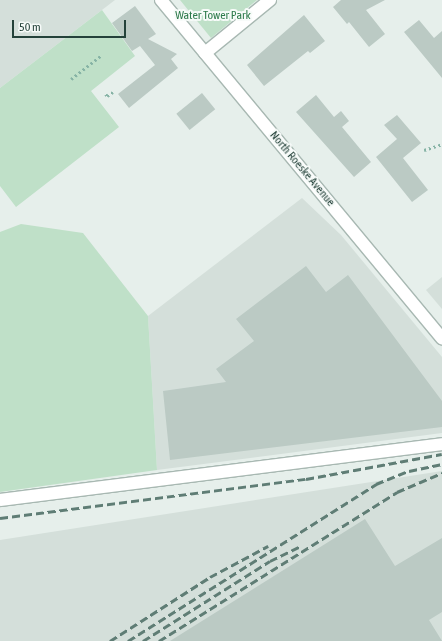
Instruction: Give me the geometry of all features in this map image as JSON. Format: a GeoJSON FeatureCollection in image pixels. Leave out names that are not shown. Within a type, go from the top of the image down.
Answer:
{"type":"FeatureCollection","features":[{"type":"Feature","properties":{"kind":"street","name":"North Roeske Avenue"},"geometry":{"type":"LineString","coordinates":[[161,0],[442,338]]}},
{"type":"Feature","properties":{"kind":"street"},"geometry":{"type":"LineString","coordinates":[[205,53],[270,0]]}},
{"type":"Feature","properties":{"kind":"street"},"geometry":{"type":"LineString","coordinates":[[0,500],[442,444]]}},
{"type":"Feature","properties":{"kind":"path"},"geometry":{"type":"LineString","coordinates":[[70,79],[102,55]]}},
{"type":"Feature","properties":{"kind":"path"},"geometry":{"type":"LineString","coordinates":[[106,94],[107,96],[113,92]]}},
{"type":"Feature","properties":{"kind":"path"},"geometry":{"type":"LineString","coordinates":[[424,150],[442,144]]}},
{"type":"Feature","properties":{"kind":"shaded area"},"geometry":{"type":"Polygon","coordinates":[[[0,0],[115,0],[0,88],[0,0]]]}},
{"type":"Feature","properties":{"kind":"shaded area"},"geometry":{"type":"Polygon","coordinates":[[[302,198],[341,235],[442,357],[442,433],[157,470],[148,316],[302,198]]]}},
{"type":"Feature","properties":{"kind":"shaded area"},"geometry":{"type":"Polygon","coordinates":[[[442,277],[442,309],[426,290],[442,277]]]}},
{"type":"Feature","properties":{"kind":"shaded area"},"geometry":{"type":"Polygon","coordinates":[[[442,471],[442,641],[0,641],[0,540],[442,471]]]}},
{"type":"Feature","properties":{"kind":"green space","name":"Water Tower Park"},"geometry":{"type":"Polygon","coordinates":[[[180,0],[257,0],[211,38],[180,0]]]}},
{"type":"Feature","properties":{"kind":"green space"},"geometry":{"type":"Polygon","coordinates":[[[102,10],[135,56],[91,91],[119,127],[16,207],[0,186],[0,88],[102,10]]]}},
{"type":"Feature","properties":{"kind":"green space"},"geometry":{"type":"Polygon","coordinates":[[[21,224],[83,233],[148,316],[157,470],[0,492],[0,232],[21,224]]]}},
{"type":"Feature","properties":{"kind":"building"},"geometry":{"type":"Polygon","coordinates":[[[341,0],[385,0],[366,10],[385,34],[369,47],[349,22],[347,24],[333,7],[341,0]]]}},
{"type":"Feature","properties":{"kind":"building"},"geometry":{"type":"Polygon","coordinates":[[[135,6],[156,34],[148,39],[177,54],[171,59],[178,68],[129,108],[118,94],[155,65],[140,46],[132,51],[112,23],[135,6]]]}},
{"type":"Feature","properties":{"kind":"building"},"geometry":{"type":"Polygon","coordinates":[[[304,15],[325,41],[310,53],[308,51],[264,86],[247,65],[304,15]]]}},
{"type":"Feature","properties":{"kind":"building"},"geometry":{"type":"Polygon","coordinates":[[[419,20],[434,38],[442,31],[442,78],[404,32],[419,20]]]}},
{"type":"Feature","properties":{"kind":"building"},"geometry":{"type":"Polygon","coordinates":[[[202,93],[215,109],[190,130],[176,114],[202,93]]]}},
{"type":"Feature","properties":{"kind":"building"},"geometry":{"type":"Polygon","coordinates":[[[316,95],[334,117],[341,111],[349,121],[342,127],[371,162],[354,177],[296,112],[316,95]]]}},
{"type":"Feature","properties":{"kind":"building"},"geometry":{"type":"Polygon","coordinates":[[[397,115],[421,143],[403,158],[428,190],[412,202],[376,157],[397,139],[384,125],[397,115]]]}},
{"type":"Feature","properties":{"kind":"building"},"geometry":{"type":"Polygon","coordinates":[[[306,266],[326,292],[348,275],[442,401],[442,427],[170,460],[163,391],[226,382],[216,369],[254,341],[236,319],[306,266]]]}},
{"type":"Feature","properties":{"kind":"building"},"geometry":{"type":"Polygon","coordinates":[[[365,519],[395,566],[442,538],[442,612],[429,620],[442,641],[170,641],[365,519]]]}},
{"type":"Feature","properties":{"kind":"railway"},"geometry":{"type":"LineString","coordinates":[[0,518],[306,479],[442,454]]}},
{"type":"Feature","properties":{"kind":"railway"},"geometry":{"type":"LineString","coordinates":[[128,641],[376,484],[409,471],[442,464]]}},
{"type":"Feature","properties":{"kind":"railway"},"geometry":{"type":"LineString","coordinates":[[159,641],[397,492],[442,473]]}},
{"type":"Feature","properties":{"kind":"railway"},"geometry":{"type":"LineString","coordinates":[[110,641],[210,577],[268,546]]}},
{"type":"Feature","properties":{"kind":"railway"},"geometry":{"type":"LineString","coordinates":[[143,641],[270,561],[301,546]]}}]}
